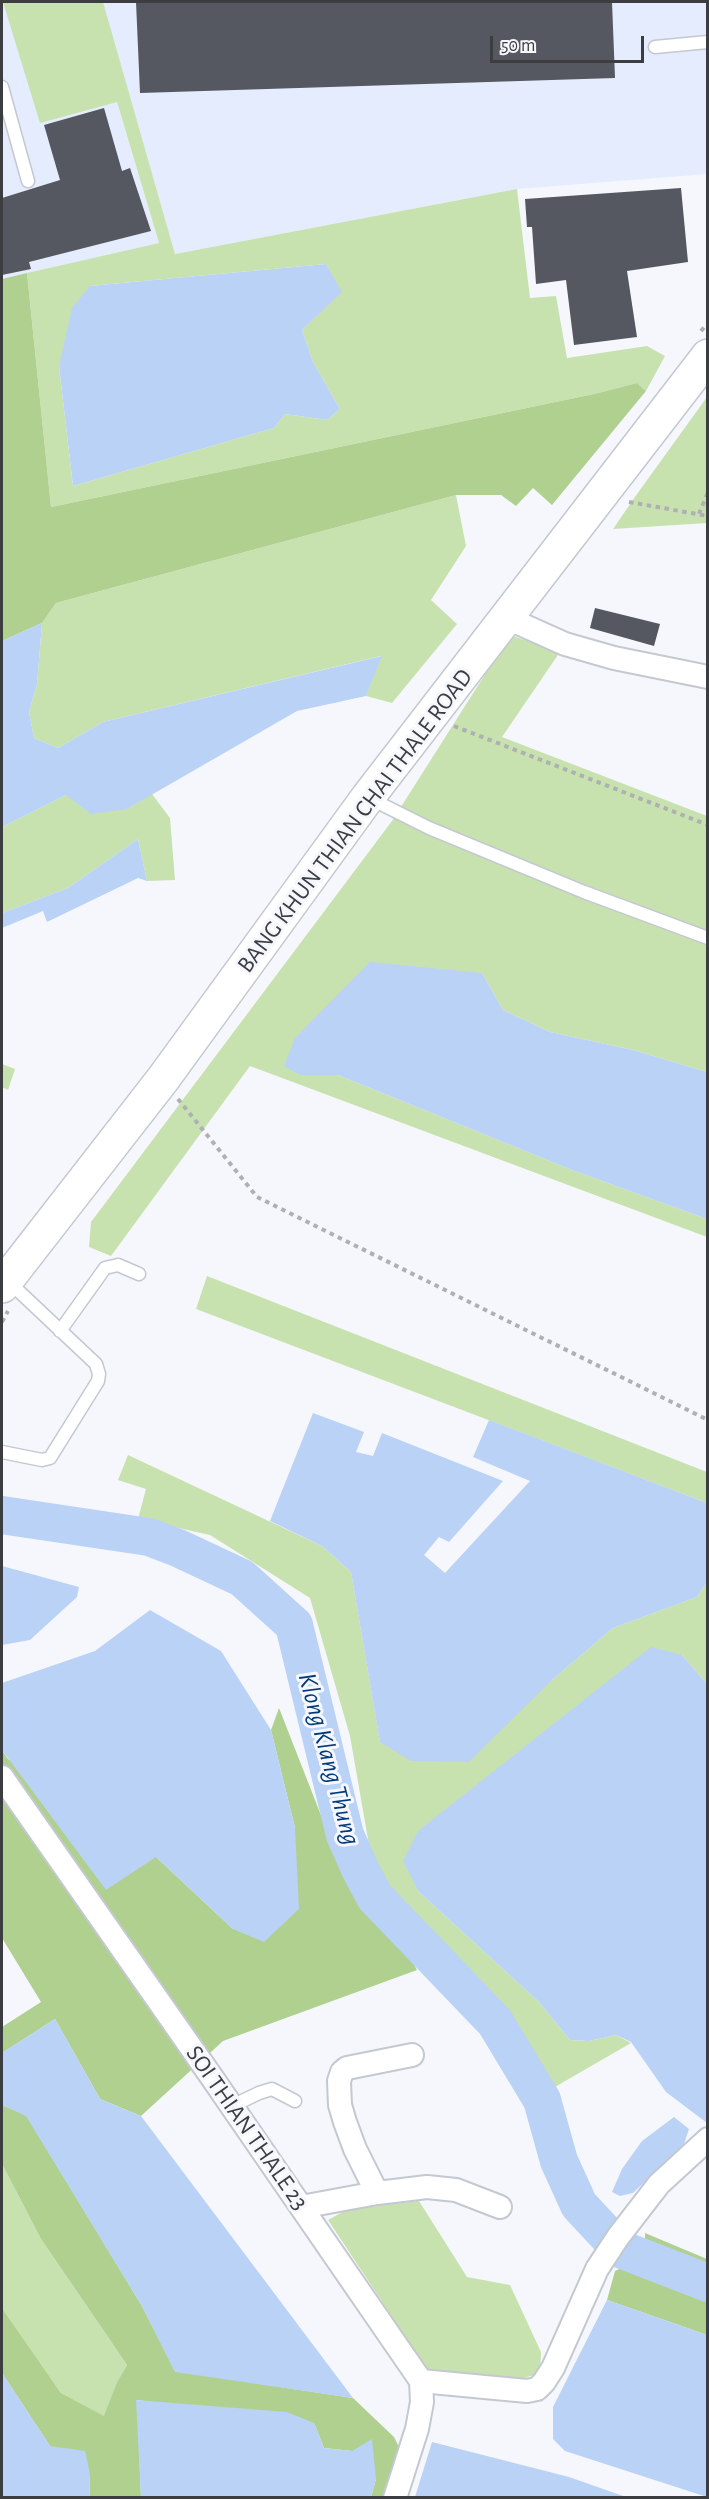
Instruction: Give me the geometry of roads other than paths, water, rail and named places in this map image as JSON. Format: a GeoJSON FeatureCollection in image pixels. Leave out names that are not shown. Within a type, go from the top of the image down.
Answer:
{"type":"FeatureCollection","features":[{"type":"Feature","properties":{"kind":"main road","name":"BANG KHUN THIAN CHAI THALE ROAD"},"geometry":{"type":"LineString","coordinates":[[3,1281],[163,1079],[368,797],[708,356]]}},
{"type":"Feature","properties":{"kind":"street"},"geometry":{"type":"LineString","coordinates":[[507,618],[565,644],[614,658],[708,677]]}},
{"type":"Feature","properties":{"kind":"street","name":"SOI THIAN THALE 23"},"geometry":{"type":"LineString","coordinates":[[2,1777],[421,2381]]}},
{"type":"Feature","properties":{"kind":"street"},"geometry":{"type":"LineString","coordinates":[[377,2193],[355,2149],[345,2122],[340,2105],[339,2081],[342,2072],[347,2068],[412,2055]]}},
{"type":"Feature","properties":{"kind":"street"},"geometry":{"type":"LineString","coordinates":[[395,2498],[417,2429],[422,2402],[421,2381],[527,2391],[537,2389],[553,2367],[597,2269],[637,2211],[659,2184],[708,2139]]}},
{"type":"Feature","properties":{"kind":"street"},"geometry":{"type":"LineString","coordinates":[[301,2206],[427,2187],[456,2190],[500,2207]]}},
{"type":"Feature","properties":{"kind":"lane"},"geometry":{"type":"LineString","coordinates":[[655,47],[708,42]]}},
{"type":"Feature","properties":{"kind":"lane"},"geometry":{"type":"LineString","coordinates":[[2,87],[28,181]]}},
{"type":"Feature","properties":{"kind":"lane"},"geometry":{"type":"LineString","coordinates":[[368,797],[429,828],[573,888],[708,938]]}},
{"type":"Feature","properties":{"kind":"lane"},"geometry":{"type":"LineString","coordinates":[[60,1331],[105,1268],[118,1264],[139,1274]]}},
{"type":"Feature","properties":{"kind":"lane"},"geometry":{"type":"LineString","coordinates":[[2,1452],[42,1460],[50,1458],[98,1381],[99,1374],[96,1364],[3,1281]]}},
{"type":"Feature","properties":{"kind":"lane"},"geometry":{"type":"LineString","coordinates":[[232,2106],[272,2089],[296,2101]]}},
{"type":"Feature","properties":{"kind":"water"},"geometry":{"type":"Polygon","coordinates":[[[326,264],[342,292],[302,330],[313,362],[340,409],[327,420],[285,414],[274,428],[73,486],[59,366],[72,308],[90,286],[326,264]]]}},
{"type":"Feature","properties":{"kind":"water"},"geometry":{"type":"Polygon","coordinates":[[[42,623],[37,684],[29,712],[34,738],[58,748],[103,722],[382,656],[366,696],[297,711],[127,809],[91,814],[66,795],[2,827],[2,641],[42,623]]]}},
{"type":"Feature","properties":{"kind":"water"},"geometry":{"type":"Polygon","coordinates":[[[138,839],[147,881],[138,878],[47,922],[43,911],[2,928],[2,913],[68,888],[138,839]]]}},
{"type":"Feature","properties":{"kind":"water"},"geometry":{"type":"Polygon","coordinates":[[[370,962],[482,973],[503,1010],[550,1032],[633,1050],[707,1072],[707,1219],[572,1170],[338,1075],[300,1075],[284,1066],[295,1038],[370,962]]]}},
{"type":"Feature","properties":{"kind":"water"},"geometry":{"type":"Polygon","coordinates":[[[313,1413],[364,1432],[356,1452],[373,1456],[382,1433],[503,1481],[449,1542],[439,1537],[424,1555],[445,1573],[530,1481],[473,1457],[489,1420],[707,1503],[707,1582],[697,1597],[613,1628],[552,1680],[469,1762],[411,1761],[380,1742],[351,1572],[322,1546],[270,1521],[313,1413]]]}},
{"type":"Feature","properties":{"kind":"water"},"geometry":{"type":"Polygon","coordinates":[[[2,1566],[79,1587],[77,1597],[30,1640],[2,1645],[2,1566]]]}},
{"type":"Feature","properties":{"kind":"water"},"geometry":{"type":"Polygon","coordinates":[[[150,1610],[221,1651],[271,1730],[295,1828],[299,1909],[264,1942],[233,1929],[156,1857],[106,1890],[2,1750],[2,1683],[95,1651],[150,1610]]]}},
{"type":"Feature","properties":{"kind":"water"},"geometry":{"type":"Polygon","coordinates":[[[651,1647],[682,1655],[707,1684],[707,2123],[666,2092],[631,2042],[616,2035],[589,2041],[570,2040],[539,2002],[418,1891],[403,1861],[418,1831],[651,1647]]]}},
{"type":"Feature","properties":{"kind":"water"},"geometry":{"type":"Polygon","coordinates":[[[55,2019],[100,2099],[141,2116],[353,2398],[175,2372],[142,2306],[26,2116],[2,2105],[2,2053],[55,2019]]]}},
{"type":"Feature","properties":{"kind":"water"},"geometry":{"type":"Polygon","coordinates":[[[674,2117],[689,2129],[684,2144],[633,2193],[620,2196],[612,2192],[622,2169],[642,2141],[674,2117]]]}},
{"type":"Feature","properties":{"kind":"water"},"geometry":{"type":"Polygon","coordinates":[[[607,2300],[707,2335],[707,2497],[565,2451],[553,2439],[553,2407],[607,2300]]]}},
{"type":"Feature","properties":{"kind":"water"},"geometry":{"type":"Polygon","coordinates":[[[2,2373],[50,2446],[85,2451],[89,2469],[90,2497],[2,2497],[2,2373]]]}},
{"type":"Feature","properties":{"kind":"water"},"geometry":{"type":"Polygon","coordinates":[[[136,2400],[287,2412],[314,2423],[324,2448],[352,2451],[372,2439],[376,2479],[371,2497],[141,2497],[136,2400]]]}},
{"type":"Feature","properties":{"kind":"water"},"geometry":{"type":"Polygon","coordinates":[[[432,2442],[569,2477],[626,2497],[415,2497],[432,2442]]]}},
{"type":"Feature","properties":{"kind":"waterway","name":"Klong Klang Thung"},"geometry":{"type":"LineString","coordinates":[[2,1515],[149,1537],[242,1578],[294,1625],[345,1835],[375,1897],[495,2022],[542,2100],[559,2161],[579,2205],[620,2249],[708,2283]]}}]}
